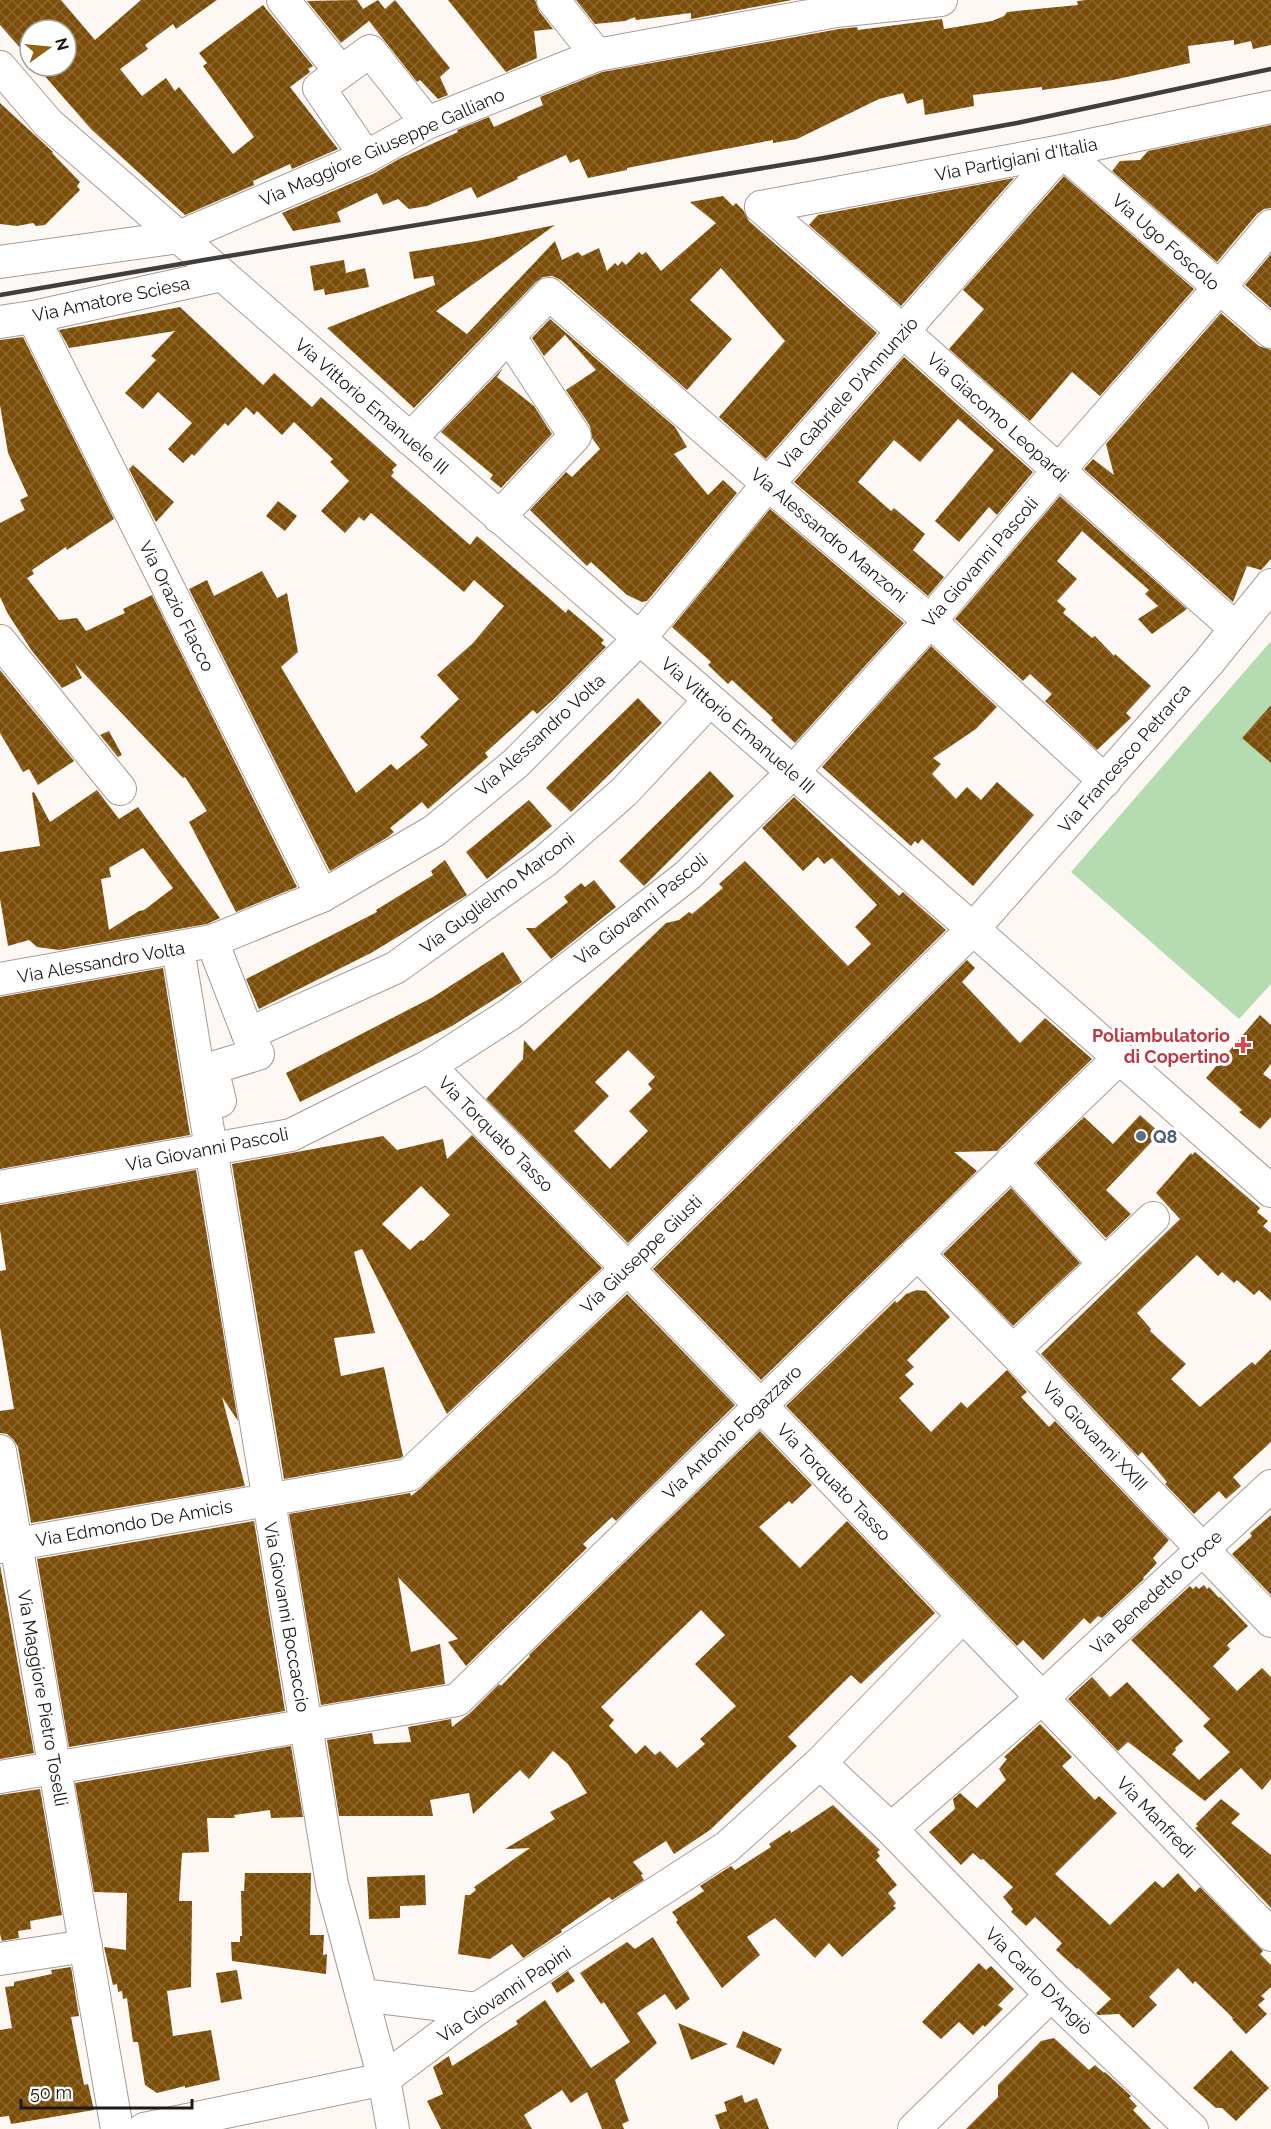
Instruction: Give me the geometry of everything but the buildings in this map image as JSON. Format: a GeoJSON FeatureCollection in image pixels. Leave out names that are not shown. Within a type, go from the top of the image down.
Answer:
{"type":"FeatureCollection","features":[{"type":"Feature","properties":{"kind":"street"},"geometry":{"type":"LineString","coordinates":[[283,0],[341,72]]}},
{"type":"Feature","properties":{"kind":"street"},"geometry":{"type":"LineString","coordinates":[[553,0],[597,55]]}},
{"type":"Feature","properties":{"kind":"street","name":"Via Maggiore Giuseppe Galliano"},"geometry":{"type":"LineString","coordinates":[[0,262],[179,237],[366,157],[427,123],[597,55],[832,5],[941,0]]}},
{"type":"Feature","properties":{"kind":"street"},"geometry":{"type":"LineString","coordinates":[[366,157],[319,88],[370,51],[427,123]]}},
{"type":"Feature","properties":{"kind":"street","name":"Via Vittorio Emanuele III"},"geometry":{"type":"LineString","coordinates":[[0,67],[48,123],[1271,1191]]}},
{"type":"Feature","properties":{"kind":"street","name":"Via Partigiani d'Italia"},"geometry":{"type":"LineString","coordinates":[[761,207],[1062,151],[1271,107]]}},
{"type":"Feature","properties":{"kind":"street","name":"Via Ugo Foscolo"},"geometry":{"type":"LineString","coordinates":[[1062,151],[1271,332]]}},
{"type":"Feature","properties":{"kind":"street","name":"Via Gabriele D'Annunzio"},"geometry":{"type":"LineString","coordinates":[[639,639],[768,484],[1062,151]]}},
{"type":"Feature","properties":{"kind":"street","name":"Via Giacomo Leopardi"},"geometry":{"type":"LineString","coordinates":[[761,207],[904,331],[1235,628]]}},
{"type":"Feature","properties":{"kind":"street","name":"Via Giovanni Pascoli"},"geometry":{"type":"LineString","coordinates":[[0,1187],[291,1135],[429,1066],[510,1014],[688,875],[792,772],[930,621],[1271,226]]}},
{"type":"Feature","properties":{"kind":"street","name":"Via Amatore Sciesa"},"geometry":{"type":"LineString","coordinates":[[0,322],[33,317],[213,267]]}},
{"type":"Feature","properties":{"kind":"street","name":"Via Alessandro Manzoni"},"geometry":{"type":"LineString","coordinates":[[509,336],[549,294],[930,621],[1105,781]]}},
{"type":"Feature","properties":{"kind":"street","name":"Via Orazio Flacco"},"geometry":{"type":"LineString","coordinates":[[33,317],[322,896]]}},
{"type":"Feature","properties":{"kind":"street"},"geometry":{"type":"LineString","coordinates":[[410,439],[509,336],[575,436],[499,517]]}},
{"type":"Feature","properties":{"kind":"street","name":"Via Francesco Petrarca"},"geometry":{"type":"LineString","coordinates":[[973,929],[1208,663],[1271,585]]}},
{"type":"Feature","properties":{"kind":"street","name":"Via Alessandro Volta"},"geometry":{"type":"LineString","coordinates":[[0,980],[212,941],[322,896],[434,831],[516,763],[639,639]]}},
{"type":"Feature","properties":{"kind":"street"},"geometry":{"type":"LineString","coordinates":[[0,640],[120,789]]}},
{"type":"Feature","properties":{"kind":"street","name":"Via Guglielmo Marconi"},"geometry":{"type":"LineString","coordinates":[[248,1034],[395,968],[545,861],[624,792],[709,701]]}},
{"type":"Feature","properties":{"kind":"street","name":"Via Giuseppe Giusti"},"geometry":{"type":"LineString","coordinates":[[268,1500],[409,1475],[628,1268],[973,929]]}},
{"type":"Feature","properties":{"kind":"street"},"geometry":{"type":"LineString","coordinates":[[212,941],[258,1054],[212,1068],[221,1148]]}},
{"type":"Feature","properties":{"kind":"street"},"geometry":{"type":"LineString","coordinates":[[178,948],[221,1148]]}},
{"type":"Feature","properties":{"kind":"street","name":"Via Antonio Fogazzaro"},"geometry":{"type":"LineString","coordinates":[[0,1777],[457,1700],[1119,1058]]}},
{"type":"Feature","properties":{"kind":"street","name":"Via Torquato Tasso"},"geometry":{"type":"LineString","coordinates":[[429,1066],[628,1268],[1042,1698]]}},
{"type":"Feature","properties":{"kind":"street","name":"Via Giovanni Boccaccio"},"geometry":{"type":"LineString","coordinates":[[221,1148],[268,1500],[332,1884],[384,2079],[393,2129]]}},
{"type":"Feature","properties":{"kind":"street"},"geometry":{"type":"LineString","coordinates":[[1011,1162],[1105,1264]]}},
{"type":"Feature","properties":{"kind":"street"},"geometry":{"type":"LineString","coordinates":[[1013,1351],[1153,1218]]}},
{"type":"Feature","properties":{"kind":"street","name":"Via Giovanni XXIII"},"geometry":{"type":"LineString","coordinates":[[917,1253],[1271,1621]]}},
{"type":"Feature","properties":{"kind":"street","name":"Via Maggiore Pietro Toselli"},"geometry":{"type":"LineString","coordinates":[[0,1451],[8,1545],[55,1768],[117,2129]]}},
{"type":"Feature","properties":{"kind":"street","name":"Via Benedetto Croce"},"geometry":{"type":"LineString","coordinates":[[891,1829],[1042,1698],[1271,1486]]}},
{"type":"Feature","properties":{"kind":"street","name":"Via Edmondo De Amicis"},"geometry":{"type":"LineString","coordinates":[[8,1545],[268,1500]]}},
{"type":"Feature","properties":{"kind":"street","name":"Via Giovanni Papini"},"geometry":{"type":"LineString","coordinates":[[144,2129],[384,2079],[477,2009],[727,1847],[820,1763],[963,1616]]}},
{"type":"Feature","properties":{"kind":"street","name":"Via Manfredi"},"geometry":{"type":"LineString","coordinates":[[1042,1698],[1271,1935]]}},
{"type":"Feature","properties":{"kind":"street","name":"Via Carlo D'Angiò"},"geometry":{"type":"LineString","coordinates":[[820,1763],[891,1829],[1051,1995],[1192,2129]]}},
{"type":"Feature","properties":{"kind":"street"},"geometry":{"type":"LineString","coordinates":[[0,1959],[86,1946]]}},
{"type":"Feature","properties":{"kind":"street","name":"Via Giovanni Papini"},"geometry":{"type":"LineString","coordinates":[[362,1995],[477,2009]]}},
{"type":"Feature","properties":{"kind":"street"},"geometry":{"type":"LineString","coordinates":[[915,2129],[1051,1995]]}},
{"type":"Feature","properties":{"kind":"green space"},"geometry":{"type":"Polygon","coordinates":[[[1271,641],[1271,984],[1239,1019],[1071,872],[1271,641]]]}},
{"type":"Feature","properties":{"kind":"railway"},"geometry":{"type":"LineString","coordinates":[[0,295],[824,158],[1017,123],[1271,69]]}},
{"type":"Feature","properties":{"kind":"place","name":"Poliambulatorio di Copertino"},"geometry":{"type":"Point","coordinates":[1243,1045]}},
{"type":"Feature","properties":{"kind":"place","name":"Q8"},"geometry":{"type":"Point","coordinates":[1141,1136]}}]}
